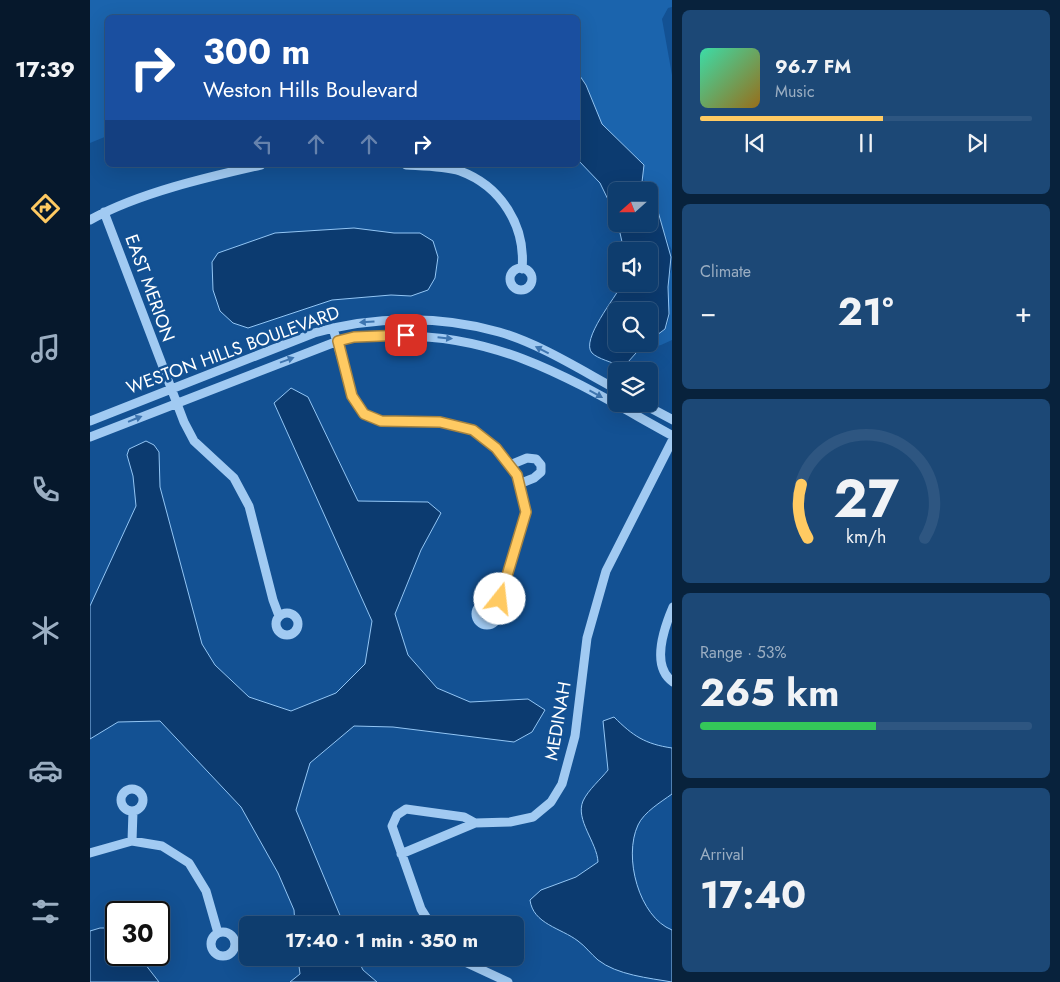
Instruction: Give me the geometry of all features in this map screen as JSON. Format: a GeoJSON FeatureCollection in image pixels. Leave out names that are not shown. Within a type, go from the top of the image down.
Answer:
{"type":"FeatureCollection","features":[{"type":"Feature","properties":{"kind":"street"},"geometry":{"type":"LineString","coordinates":[[90,220],[104,212],[163,191],[253,167]]}},
{"type":"Feature","properties":{"kind":"street"},"geometry":{"type":"LineString","coordinates":[[423,167],[458,171],[494,190],[516,224],[524,255],[522,269]]}},
{"type":"Feature","properties":{"kind":"street","name":"EAST MERION"},"geometry":{"type":"LineString","coordinates":[[104,212],[170,390],[194,440],[234,478],[249,506],[273,600],[279,616]]}},
{"type":"Feature","properties":{"kind":"street","name":"WESTON HILLS BOULEVARD"},"geometry":{"type":"LineString","coordinates":[[90,422],[332,328],[366,321],[403,320],[452,324],[492,331],[533,346],[608,385]]}},
{"type":"Feature","properties":{"kind":"street"},"geometry":{"type":"LineString","coordinates":[[332,328],[338,341],[352,396],[364,414],[381,421],[440,422],[473,430],[496,448],[517,475],[526,512],[500,599],[495,606]]}},
{"type":"Feature","properties":{"kind":"street","name":"WESTON HILLS BOULEVARD"},"geometry":{"type":"LineString","coordinates":[[90,437],[338,341],[354,337],[420,335],[458,339],[525,358],[572,380],[672,437]]}},
{"type":"Feature","properties":{"kind":"street"},"geometry":{"type":"LineString","coordinates":[[658,412],[672,420]]}},
{"type":"Feature","properties":{"kind":"street","name":"MEDINAH"},"geometry":{"type":"LineString","coordinates":[[425,916],[421,909],[392,826],[397,815],[406,809],[464,817],[475,823],[510,822],[533,817],[551,802],[562,784],[575,736],[587,638],[606,571],[672,437]]}},
{"type":"Feature","properties":{"kind":"street"},"geometry":{"type":"LineString","coordinates":[[510,465],[527,458],[536,459],[541,465],[541,472],[534,478],[520,484]]}},
{"type":"Feature","properties":{"kind":"street"},"geometry":{"type":"LineString","coordinates":[[672,607],[660,656],[661,669],[672,682]]}},
{"type":"Feature","properties":{"kind":"street"},"geometry":{"type":"LineString","coordinates":[[132,841],[133,811]]}},
{"type":"Feature","properties":{"kind":"street"},"geometry":{"type":"LineString","coordinates":[[401,854],[475,823]]}},
{"type":"Feature","properties":{"kind":"street"},"geometry":{"type":"LineString","coordinates":[[90,853],[132,841],[162,846],[188,863],[206,891],[218,933]]}},
{"type":"Feature","properties":{"kind":"street"},"geometry":{"type":"LineString","coordinates":[[473,966],[508,982]]}},
{"type":"Feature","properties":{"kind":"shaded area"},"geometry":{"type":"Polygon","coordinates":[[[90,0],[672,0],[672,7],[668,8],[662,19],[672,75],[672,251],[658,217],[658,182],[645,182],[637,158],[602,124],[586,85],[580,76],[580,15],[105,15],[105,137],[90,143],[90,0]]]}},
{"type":"Feature","properties":{"kind":"shaded area"},"geometry":{"type":"Polygon","coordinates":[[[580,76],[586,85],[602,124],[644,165],[642,182],[608,182],[608,200],[600,183],[580,162],[580,76]]]}},
{"type":"Feature","properties":{"kind":"shaded area"},"geometry":{"type":"Polygon","coordinates":[[[658,212],[671,257],[668,287],[669,314],[665,329],[658,334],[658,302],[610,302],[617,292],[658,292],[658,242],[622,242],[620,232],[658,232],[658,212]]]}},
{"type":"Feature","properties":{"kind":"shaded area"},"geometry":{"type":"Polygon","coordinates":[[[354,228],[394,233],[420,233],[433,241],[438,257],[435,278],[428,290],[411,296],[391,295],[332,300],[248,328],[233,323],[220,311],[213,290],[212,262],[218,253],[275,233],[354,228]]]}},
{"type":"Feature","properties":{"kind":"shaded area"},"geometry":{"type":"Polygon","coordinates":[[[672,269],[672,340],[658,346],[658,333],[667,326],[670,315],[664,288],[672,269]]]}},
{"type":"Feature","properties":{"kind":"shaded area"},"geometry":{"type":"Polygon","coordinates":[[[608,306],[608,352],[637,352],[628,362],[609,362],[592,353],[590,347],[591,339],[600,318],[608,306]]]}},
{"type":"Feature","properties":{"kind":"shaded area"},"geometry":{"type":"Polygon","coordinates":[[[291,388],[308,397],[358,501],[428,502],[441,513],[421,550],[395,614],[408,655],[437,688],[470,702],[528,699],[545,710],[532,732],[514,742],[393,727],[354,726],[310,763],[296,810],[340,916],[294,916],[294,910],[278,873],[241,807],[160,721],[118,722],[90,739],[90,606],[136,506],[133,476],[127,455],[129,449],[146,441],[154,445],[159,452],[160,487],[202,644],[215,665],[249,697],[291,711],[336,693],[365,664],[372,621],[274,403],[291,388]]]}},
{"type":"Feature","properties":{"kind":"shaded area"},"geometry":{"type":"Polygon","coordinates":[[[614,717],[640,738],[654,744],[672,748],[672,794],[641,820],[634,838],[632,853],[633,869],[643,900],[660,923],[672,930],[672,982],[634,975],[606,965],[571,936],[549,925],[536,915],[530,900],[541,890],[576,877],[598,862],[597,854],[584,823],[581,808],[588,793],[608,770],[603,721],[614,717]]]}},
{"type":"Feature","properties":{"kind":"shaded area"},"geometry":{"type":"Polygon","coordinates":[[[105,928],[105,966],[147,966],[159,982],[90,982],[90,931],[105,928]]]}},
{"type":"Feature","properties":{"kind":"shaded area"},"geometry":{"type":"Polygon","coordinates":[[[299,966],[361,966],[377,982],[290,982],[300,974],[299,966]]]}},
{"type":"Feature","properties":{"kind":"route"},"geometry":{"type":"LineString","coordinates":[[406,335],[354,337],[338,341],[352,396],[364,414],[381,421],[440,422],[473,430],[496,448],[517,475],[526,512],[500,599]]}}]}
